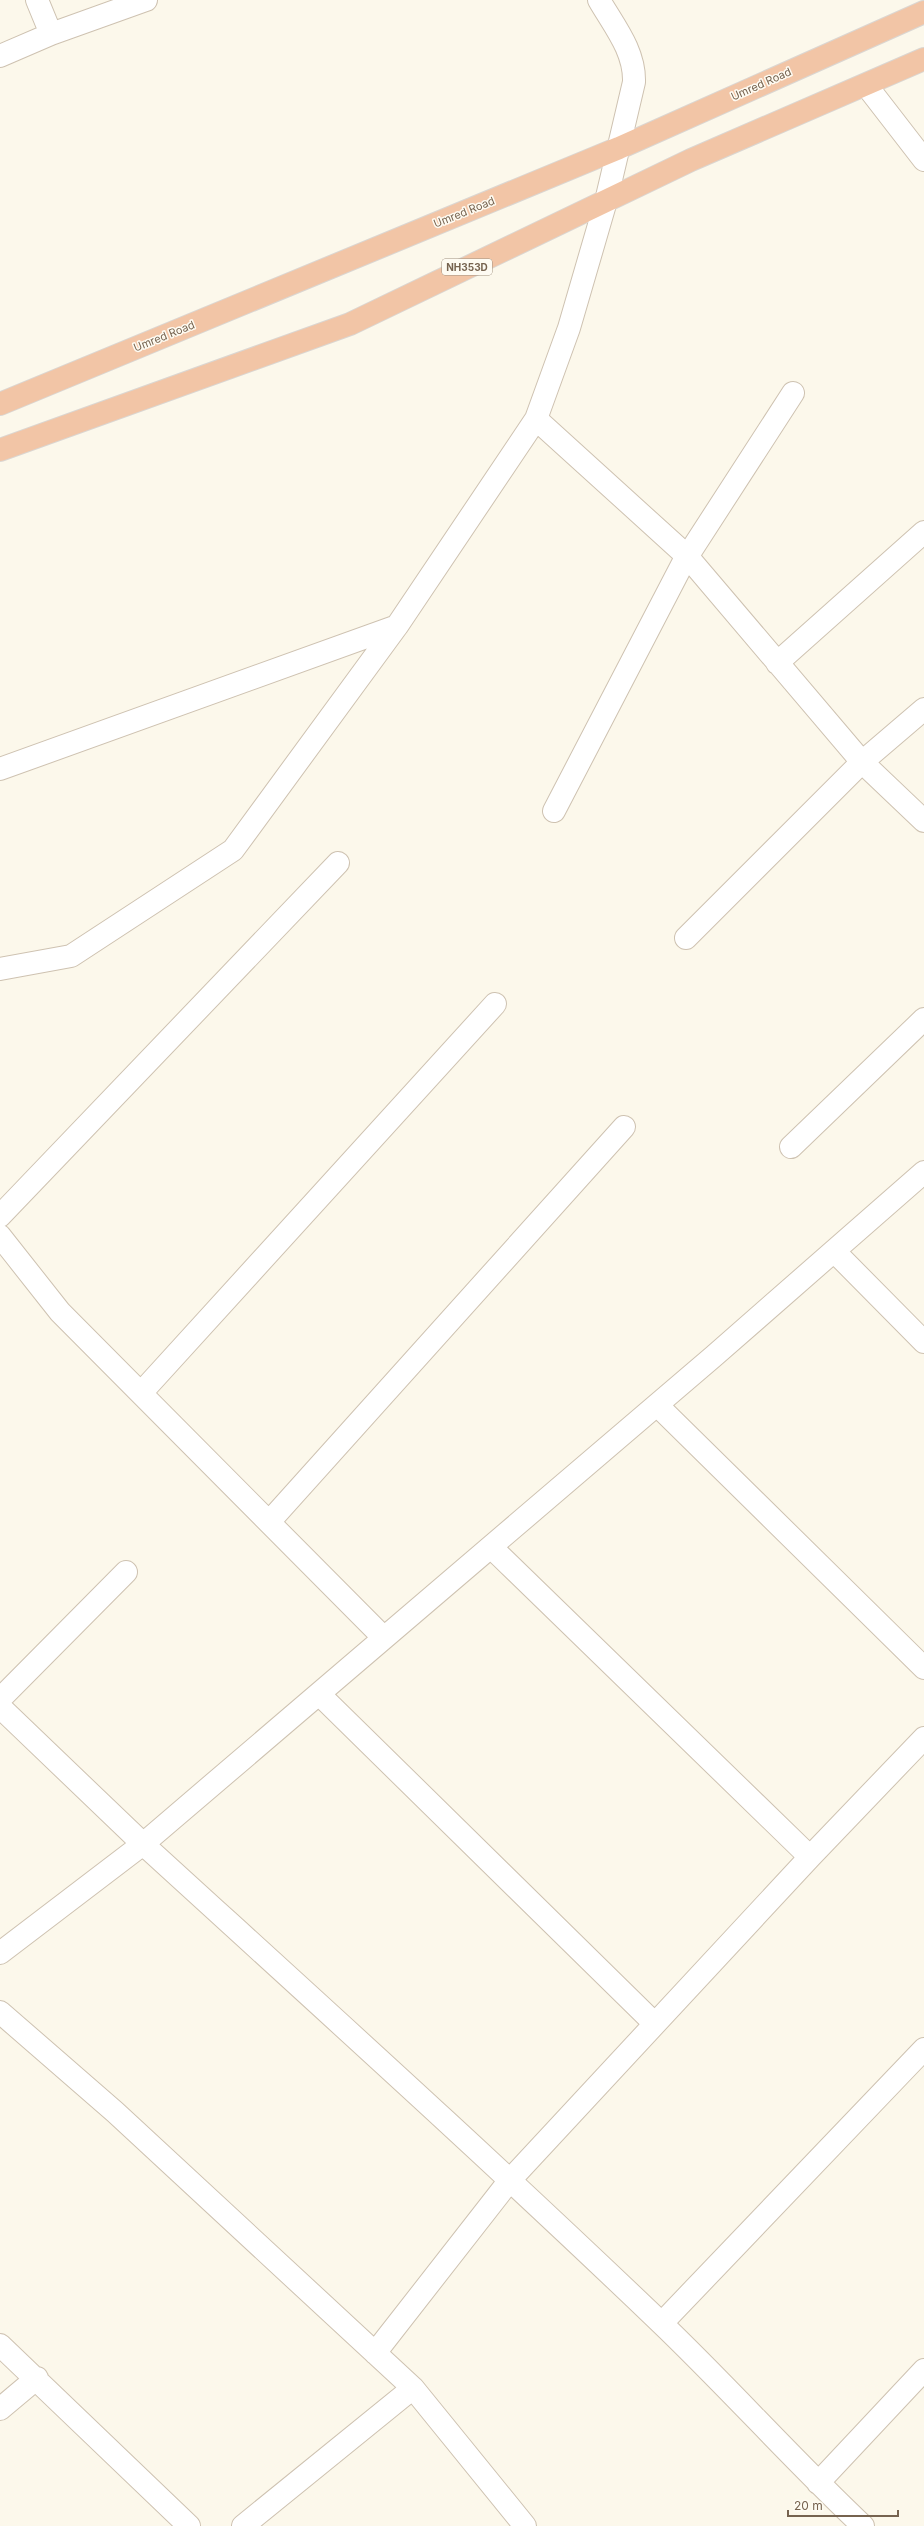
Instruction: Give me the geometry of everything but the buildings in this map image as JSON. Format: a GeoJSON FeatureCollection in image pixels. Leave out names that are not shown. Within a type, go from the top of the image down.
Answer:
{"type":"FeatureCollection","features":[{"type":"Feature","properties":{"kind":"highway","name":"Umred Road"},"geometry":{"type":"LineString","coordinates":[[0,404],[619,148],[924,12]]}},
{"type":"Feature","properties":{"kind":"highway","name":"NH353D"},"geometry":{"type":"LineString","coordinates":[[0,450],[350,324],[691,160],[924,59]]}},
{"type":"Feature","properties":{"kind":"street"},"geometry":{"type":"LineString","coordinates":[[37,0],[51,34]]}},
{"type":"Feature","properties":{"kind":"street"},"geometry":{"type":"LineString","coordinates":[[0,56],[51,34],[146,0]]}},
{"type":"Feature","properties":{"kind":"street"},"geometry":{"type":"LineString","coordinates":[[0,969],[71,956],[233,850],[397,626],[536,419],[569,328],[606,201],[630,99],[634,72],[628,51],[599,0]]}},
{"type":"Feature","properties":{"kind":"street"},"geometry":{"type":"LineString","coordinates":[[866,84],[924,160]]}},
{"type":"Feature","properties":{"kind":"street"},"geometry":{"type":"LineString","coordinates":[[554,812],[687,556],[793,393]]}},
{"type":"Feature","properties":{"kind":"street"},"geometry":{"type":"LineString","coordinates":[[536,419],[687,556],[862,762],[924,821]]}},
{"type":"Feature","properties":{"kind":"street"},"geometry":{"type":"LineString","coordinates":[[777,663],[924,532]]}},
{"type":"Feature","properties":{"kind":"street"},"geometry":{"type":"LineString","coordinates":[[0,769],[397,626]]}},
{"type":"Feature","properties":{"kind":"street"},"geometry":{"type":"LineString","coordinates":[[686,938],[862,762],[924,709]]}},
{"type":"Feature","properties":{"kind":"street"},"geometry":{"type":"LineString","coordinates":[[0,1216],[338,863]]}},
{"type":"Feature","properties":{"kind":"street"},"geometry":{"type":"LineString","coordinates":[[141,1393],[495,1004]]}},
{"type":"Feature","properties":{"kind":"street"},"geometry":{"type":"LineString","coordinates":[[791,1147],[924,1019]]}},
{"type":"Feature","properties":{"kind":"street"},"geometry":{"type":"LineString","coordinates":[[269,1522],[624,1127]]}},
{"type":"Feature","properties":{"kind":"street"},"geometry":{"type":"LineString","coordinates":[[0,1953],[143,1844],[657,1405],[924,1172]]}},
{"type":"Feature","properties":{"kind":"street"},"geometry":{"type":"LineString","coordinates":[[0,1236],[60,1312],[384,1638]]}},
{"type":"Feature","properties":{"kind":"street"},"geometry":{"type":"LineString","coordinates":[[834,1251],[924,1342]]}},
{"type":"Feature","properties":{"kind":"street"},"geometry":{"type":"LineString","coordinates":[[657,1405],[924,1668]]}},
{"type":"Feature","properties":{"kind":"street"},"geometry":{"type":"LineString","coordinates":[[491,1547],[810,1856]]}},
{"type":"Feature","properties":{"kind":"street"},"geometry":{"type":"LineString","coordinates":[[0,1699],[126,1572]]}},
{"type":"Feature","properties":{"kind":"street"},"geometry":{"type":"LineString","coordinates":[[319,1694],[654,2023]]}},
{"type":"Feature","properties":{"kind":"street"},"geometry":{"type":"LineString","coordinates":[[0,1707],[143,1844],[510,2180],[662,2323],[818,2483],[863,2526]]}},
{"type":"Feature","properties":{"kind":"street"},"geometry":{"type":"LineString","coordinates":[[375,2353],[510,2180],[810,1856],[924,1738]]}},
{"type":"Feature","properties":{"kind":"street"},"geometry":{"type":"LineString","coordinates":[[0,2012],[115,2112],[413,2388],[525,2526]]}},
{"type":"Feature","properties":{"kind":"street"},"geometry":{"type":"LineString","coordinates":[[662,2323],[924,2049]]}},
{"type":"Feature","properties":{"kind":"street"},"geometry":{"type":"LineString","coordinates":[[0,2345],[37,2378],[189,2526]]}},
{"type":"Feature","properties":{"kind":"street"},"geometry":{"type":"LineString","coordinates":[[818,2483],[924,2370]]}},
{"type":"Feature","properties":{"kind":"street"},"geometry":{"type":"LineString","coordinates":[[0,2409],[37,2378]]}},
{"type":"Feature","properties":{"kind":"street"},"geometry":{"type":"LineString","coordinates":[[243,2526],[413,2388]]}}]}
